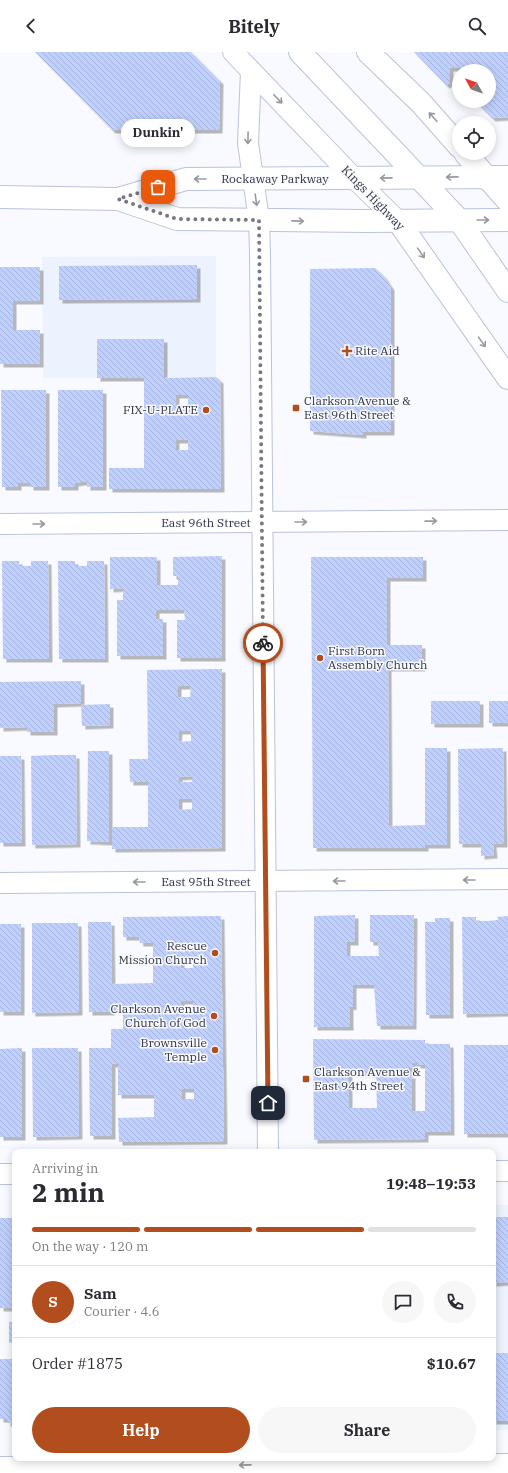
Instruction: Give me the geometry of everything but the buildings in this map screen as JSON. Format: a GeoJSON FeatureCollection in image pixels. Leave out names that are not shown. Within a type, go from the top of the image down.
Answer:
{"type":"FeatureCollection","features":[{"type":"Feature","properties":{"kind":"street","name":"Kings Highway"},"geometry":{"type":"LineString","coordinates":[[233,52],[354,178],[398,221],[508,378]]}},
{"type":"Feature","properties":{"kind":"street"},"geometry":{"type":"LineString","coordinates":[[300,52],[459,220],[508,291]]}},
{"type":"Feature","properties":{"kind":"street"},"geometry":{"type":"LineString","coordinates":[[368,52],[421,103],[452,138]]}},
{"type":"Feature","properties":{"kind":"street"},"geometry":{"type":"LineString","coordinates":[[251,71],[248,143],[259,220],[268,1149]]}},
{"type":"Feature","properties":{"kind":"street"},"geometry":{"type":"LineString","coordinates":[[471,160],[508,201]]}},
{"type":"Feature","properties":{"kind":"street","name":"Rockaway Parkway"},"geometry":{"type":"LineString","coordinates":[[0,197],[118,199],[186,179],[508,177]]}},
{"type":"Feature","properties":{"kind":"street","name":"Rockaway Parkway"},"geometry":{"type":"LineString","coordinates":[[118,199],[177,219],[398,221],[508,220]]}},
{"type":"Feature","properties":{"kind":"street","name":"East 96th Street"},"geometry":{"type":"LineString","coordinates":[[0,524],[508,520]]}},
{"type":"Feature","properties":{"kind":"street","name":"East 95th Street"},"geometry":{"type":"LineString","coordinates":[[0,883],[508,879]]}},
{"type":"Feature","properties":{"kind":"street"},"geometry":{"type":"LineString","coordinates":[[496,1171],[508,1171]]}},
{"type":"Feature","properties":{"kind":"street"},"geometry":{"type":"LineString","coordinates":[[0,1174],[12,1174]]}},
{"type":"Feature","properties":{"kind":"street"},"geometry":{"type":"LineString","coordinates":[[0,1467],[508,1464]]}},
{"type":"Feature","properties":{"kind":"shaded area"},"geometry":{"type":"Polygon","coordinates":[[[216,256],[216,377],[43,378],[42,257],[216,256]]]}},
{"type":"Feature","properties":{"kind":"shaded area"},"geometry":{"type":"Polygon","coordinates":[[[496,1205],[508,1205],[508,1430],[496,1430],[496,1205]]]}},
{"type":"Feature","properties":{"kind":"way so far"},"geometry":{"type":"LineString","coordinates":[[158,187],[118,199],[177,219],[259,220],[263,643]]}},
{"type":"Feature","properties":{"kind":"place","name":"Dunkin'"},"geometry":{"type":"Point","coordinates":[158,187]}},
{"type":"Feature","properties":{"kind":"place","name":"Rite Aid"},"geometry":{"type":"Point","coordinates":[347,351]}},
{"type":"Feature","properties":{"kind":"place","name":"Clarkson Avenue & East 96th Street"},"geometry":{"type":"Point","coordinates":[296,408]}},
{"type":"Feature","properties":{"kind":"place","name":"FIX-U-PLATE"},"geometry":{"type":"Point","coordinates":[206,410]}},
{"type":"Feature","properties":{"kind":"place","name":"First Born Assembly Church"},"geometry":{"type":"Point","coordinates":[320,658]}},
{"type":"Feature","properties":{"kind":"place","name":"Rescue Mission Church"},"geometry":{"type":"Point","coordinates":[215,953]}},
{"type":"Feature","properties":{"kind":"place","name":"Clarkson Avenue Church of God"},"geometry":{"type":"Point","coordinates":[214,1016]}},
{"type":"Feature","properties":{"kind":"place","name":"Brownsville Temple"},"geometry":{"type":"Point","coordinates":[215,1050]}},
{"type":"Feature","properties":{"kind":"place","name":"Clarkson Avenue & East 94th Street"},"geometry":{"type":"Point","coordinates":[306,1079]}},
{"type":"Feature","properties":{"kind":"route"},"geometry":{"type":"LineString","coordinates":[[263,643],[268,1103]]}}]}
